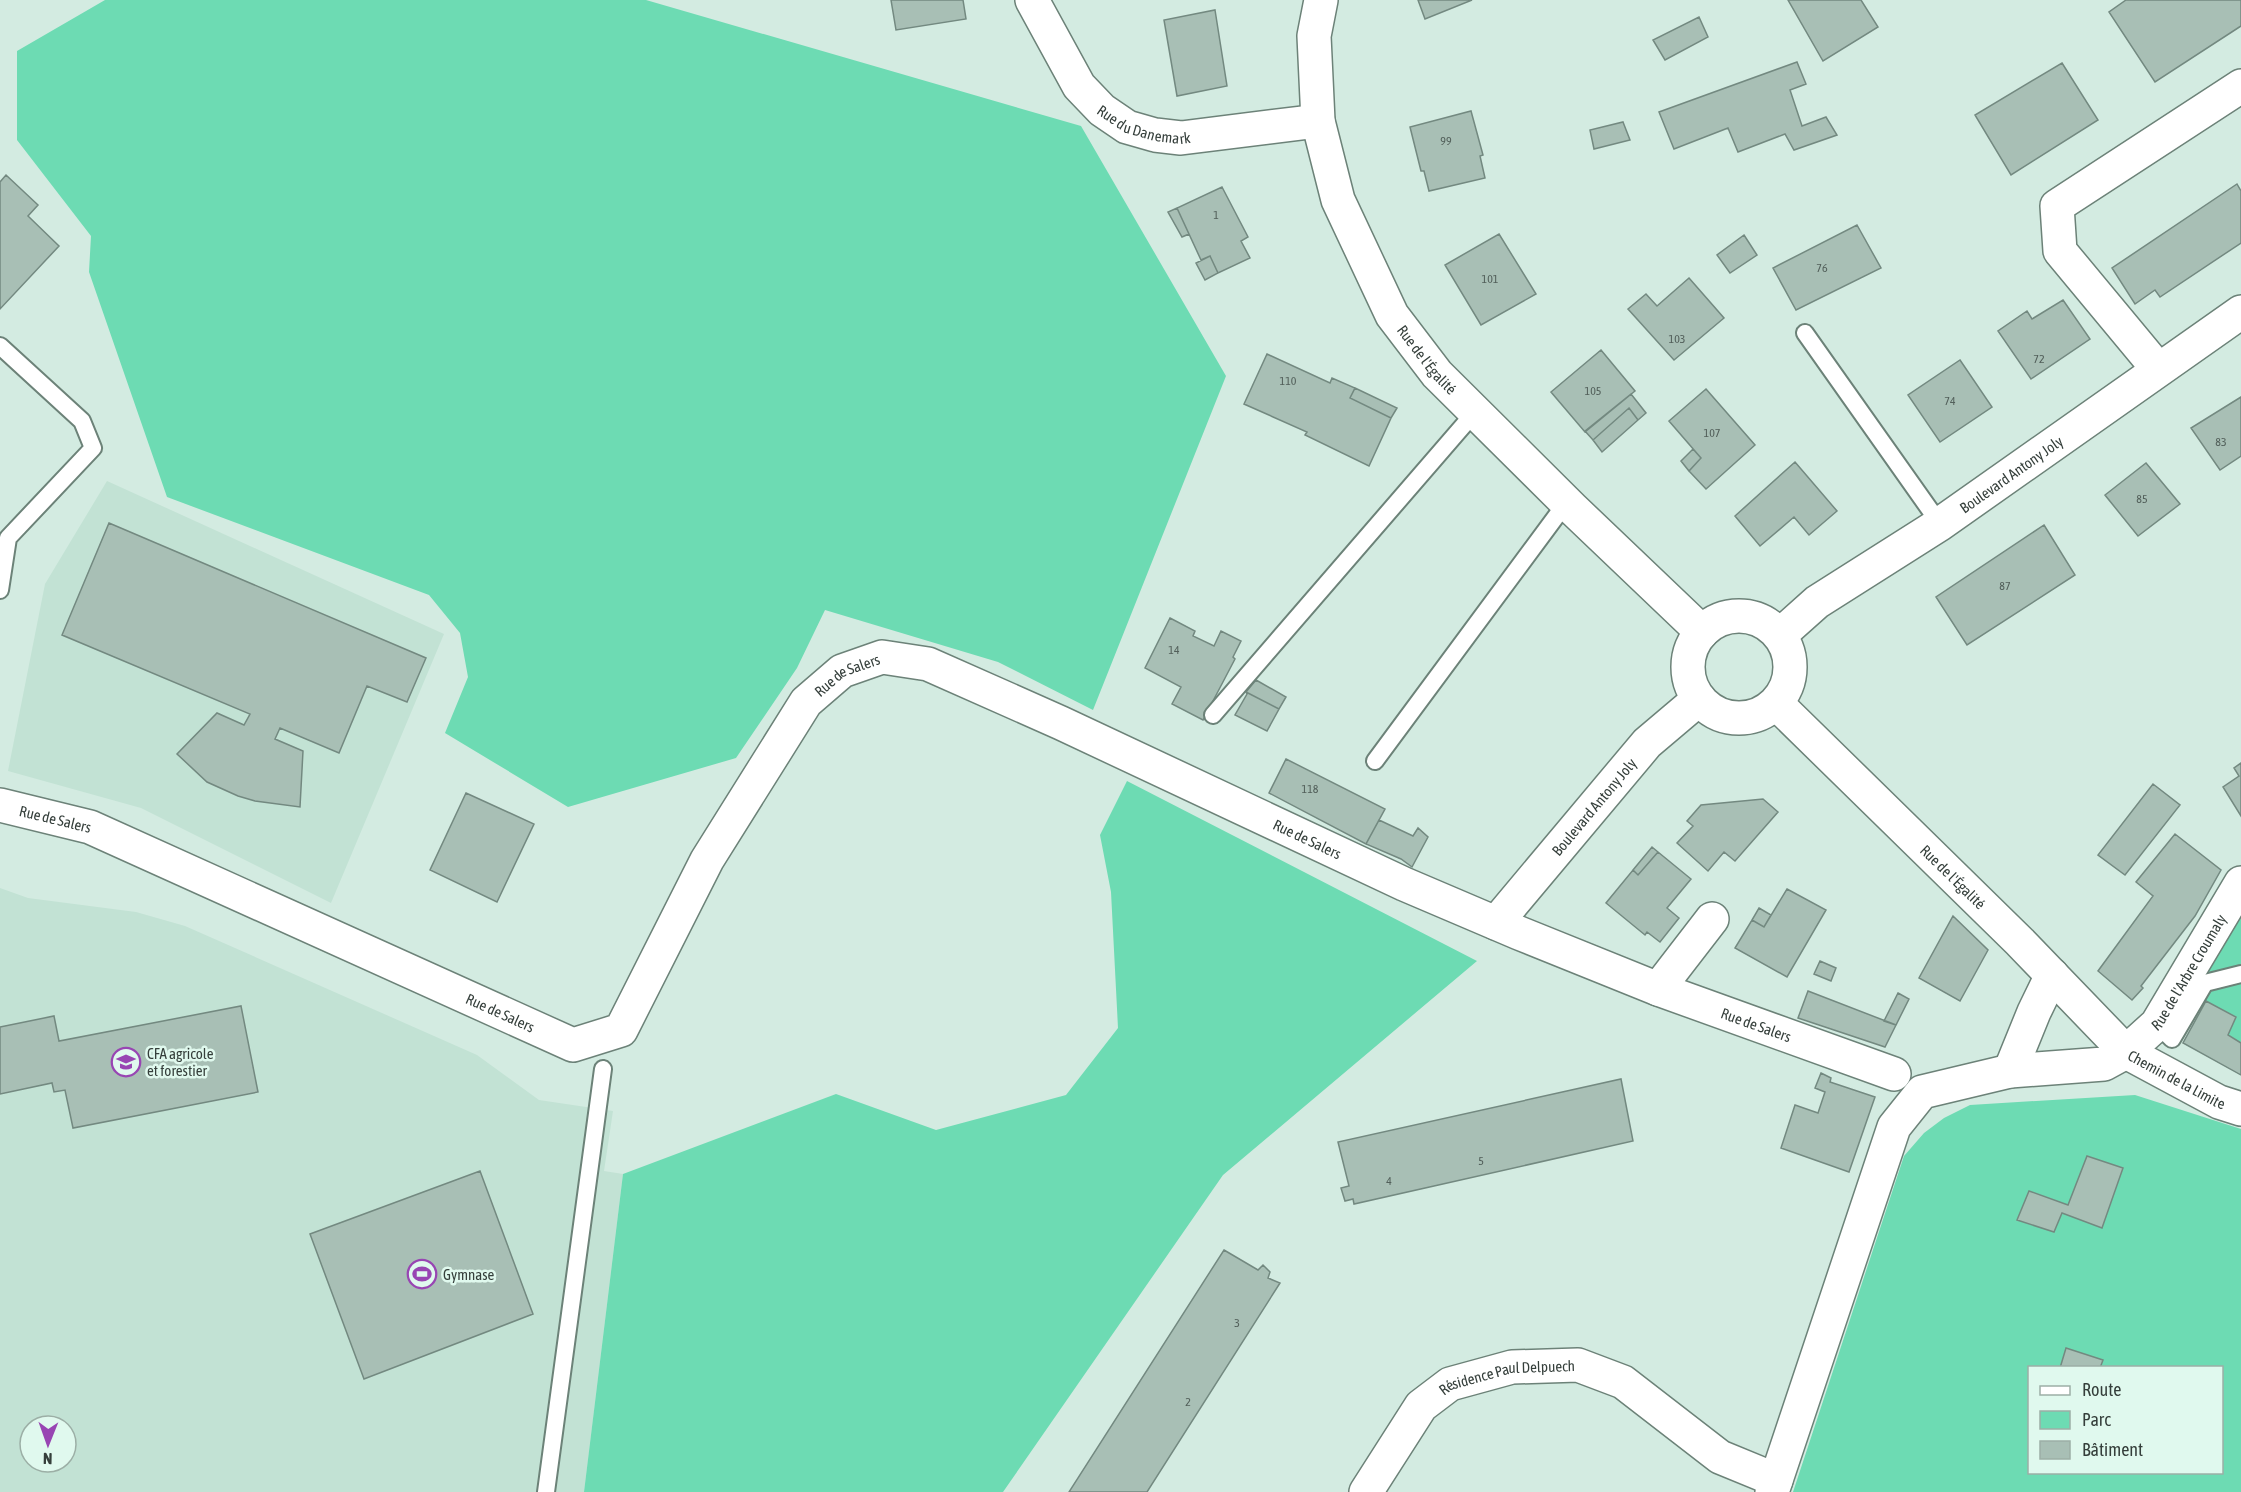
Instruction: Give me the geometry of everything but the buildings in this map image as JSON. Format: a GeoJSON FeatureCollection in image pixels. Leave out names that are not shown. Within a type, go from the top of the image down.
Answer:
{"type":"FeatureCollection","features":[{"type":"Feature","properties":{"kind":"street","name":"Rue du Danemark"},"geometry":{"type":"LineString","coordinates":[[1032,0],[1079,86],[1102,110],[1127,127],[1155,135],[1181,138],[1318,121]]}},
{"type":"Feature","properties":{"kind":"street","name":"Rue de l'Égalité"},"geometry":{"type":"LineString","coordinates":[[1321,0],[1314,36],[1318,121],[1338,200],[1392,315],[1437,374],[1566,503],[1702,632]]}},
{"type":"Feature","properties":{"kind":"street"},"geometry":{"type":"LineString","coordinates":[[2158,369],[2060,251],[2057,206],[2241,86]]}},
{"type":"Feature","properties":{"kind":"street","name":"Boulevard Antony Joly"},"geometry":{"type":"LineString","coordinates":[[1780,635],[1817,602],[1940,524],[2241,312]]}},
{"type":"Feature","properties":{"kind":"street"},"geometry":{"type":"LineString","coordinates":[[1743,616],[1764,621],[1780,635],[1788,649],[1791,671],[1786,690],[1776,703],[1756,716],[1734,718],[1713,711],[1699,699],[1690,682],[1688,663],[1692,646],[1702,632],[1717,620],[1743,616]]}},
{"type":"Feature","properties":{"kind":"street","name":"Rue de Salers"},"geometry":{"type":"LineString","coordinates":[[0,805],[90,827],[573,1046],[621,1030],[707,860],[806,702],[842,671],[882,657],[928,664],[1061,723],[1404,884],[1496,923],[1658,988],[1894,1074]]}},
{"type":"Feature","properties":{"kind":"street","name":"Boulevard Antony Joly"},"geometry":{"type":"LineString","coordinates":[[1496,923],[1647,743],[1699,699]]}},
{"type":"Feature","properties":{"kind":"street","name":"Rue de l'Égalité"},"geometry":{"type":"LineString","coordinates":[[1776,703],[2127,1052]]}},
{"type":"Feature","properties":{"kind":"street","name":"Rue de l'Arbre Croumaly"},"geometry":{"type":"LineString","coordinates":[[2127,1052],[2157,1024],[2241,883]]}},
{"type":"Feature","properties":{"kind":"street"},"geometry":{"type":"LineString","coordinates":[[1658,988],[1712,919]]}},
{"type":"Feature","properties":{"kind":"street"},"geometry":{"type":"LineString","coordinates":[[2010,1071],[2052,975]]}},
{"type":"Feature","properties":{"kind":"street","name":"Chemin de la Limite"},"geometry":{"type":"LineString","coordinates":[[1774,1486],[1894,1127],[1922,1092],[2010,1071],[2104,1065],[2127,1052],[2219,1102],[2241,1109]]}},
{"type":"Feature","properties":{"kind":"street","name":"Résidence Paul Delpuech"},"geometry":{"type":"LineString","coordinates":[[1366,1492],[1421,1406],[1450,1384],[1512,1367],[1567,1365],[1578,1365],[1623,1382],[1720,1457],[1774,1486]]}},
{"type":"Feature","properties":{"kind":"lane"},"geometry":{"type":"LineString","coordinates":[[1805,333],[1940,524]]}},
{"type":"Feature","properties":{"kind":"lane"},"geometry":{"type":"LineString","coordinates":[[0,346],[82,421],[93,448],[8,538],[0,590]]}},
{"type":"Feature","properties":{"kind":"lane"},"geometry":{"type":"LineString","coordinates":[[1213,715],[1475,412]]}},
{"type":"Feature","properties":{"kind":"lane"},"geometry":{"type":"LineString","coordinates":[[1375,761],[1566,503]]}},
{"type":"Feature","properties":{"kind":"lane"},"geometry":{"type":"LineString","coordinates":[[2157,1024],[2172,1039],[2205,983],[2241,974]]}},
{"type":"Feature","properties":{"kind":"lane"},"geometry":{"type":"LineString","coordinates":[[546,1492],[603,1069]]}},
{"type":"Feature","properties":{"kind":"shaded area"},"geometry":{"type":"Polygon","coordinates":[[[107,481],[444,634],[331,903],[141,808],[8,771],[45,584],[107,481]]]}},
{"type":"Feature","properties":{"kind":"shaded area"},"geometry":{"type":"Polygon","coordinates":[[[0,888],[28,898],[136,912],[185,926],[477,1055],[539,1100],[613,1111],[604,1171],[623,1174],[584,1492],[0,1492],[0,888]]]}},
{"type":"Feature","properties":{"kind":"green space"},"geometry":{"type":"Polygon","coordinates":[[[105,0],[646,0],[1081,126],[1226,376],[1093,710],[998,662],[825,610],[797,668],[736,758],[568,807],[445,733],[468,677],[460,633],[429,595],[167,497],[89,272],[91,236],[17,140],[17,51],[105,0]]]}},
{"type":"Feature","properties":{"kind":"green space"},"geometry":{"type":"Polygon","coordinates":[[[1127,781],[1477,961],[1223,1175],[1003,1492],[584,1492],[623,1174],[836,1094],[936,1130],[1066,1095],[1118,1028],[1111,892],[1100,835],[1127,781]]]}},
{"type":"Feature","properties":{"kind":"green space"},"geometry":{"type":"Polygon","coordinates":[[[2241,904],[2241,1075],[2183,1043],[2206,1001],[2204,964],[2241,904]]]}},
{"type":"Feature","properties":{"kind":"green space"},"geometry":{"type":"Polygon","coordinates":[[[2135,1095],[2241,1129],[2241,1492],[1793,1492],[1904,1156],[1924,1133],[1944,1118],[1970,1105],[2135,1095]]]}},
{"type":"Feature","properties":{"kind":"place","name":"CFA agricole et forestier"},"geometry":{"type":"Point","coordinates":[126,1062]}},
{"type":"Feature","properties":{"kind":"place","name":"Gymnase"},"geometry":{"type":"Point","coordinates":[422,1274]}}]}
